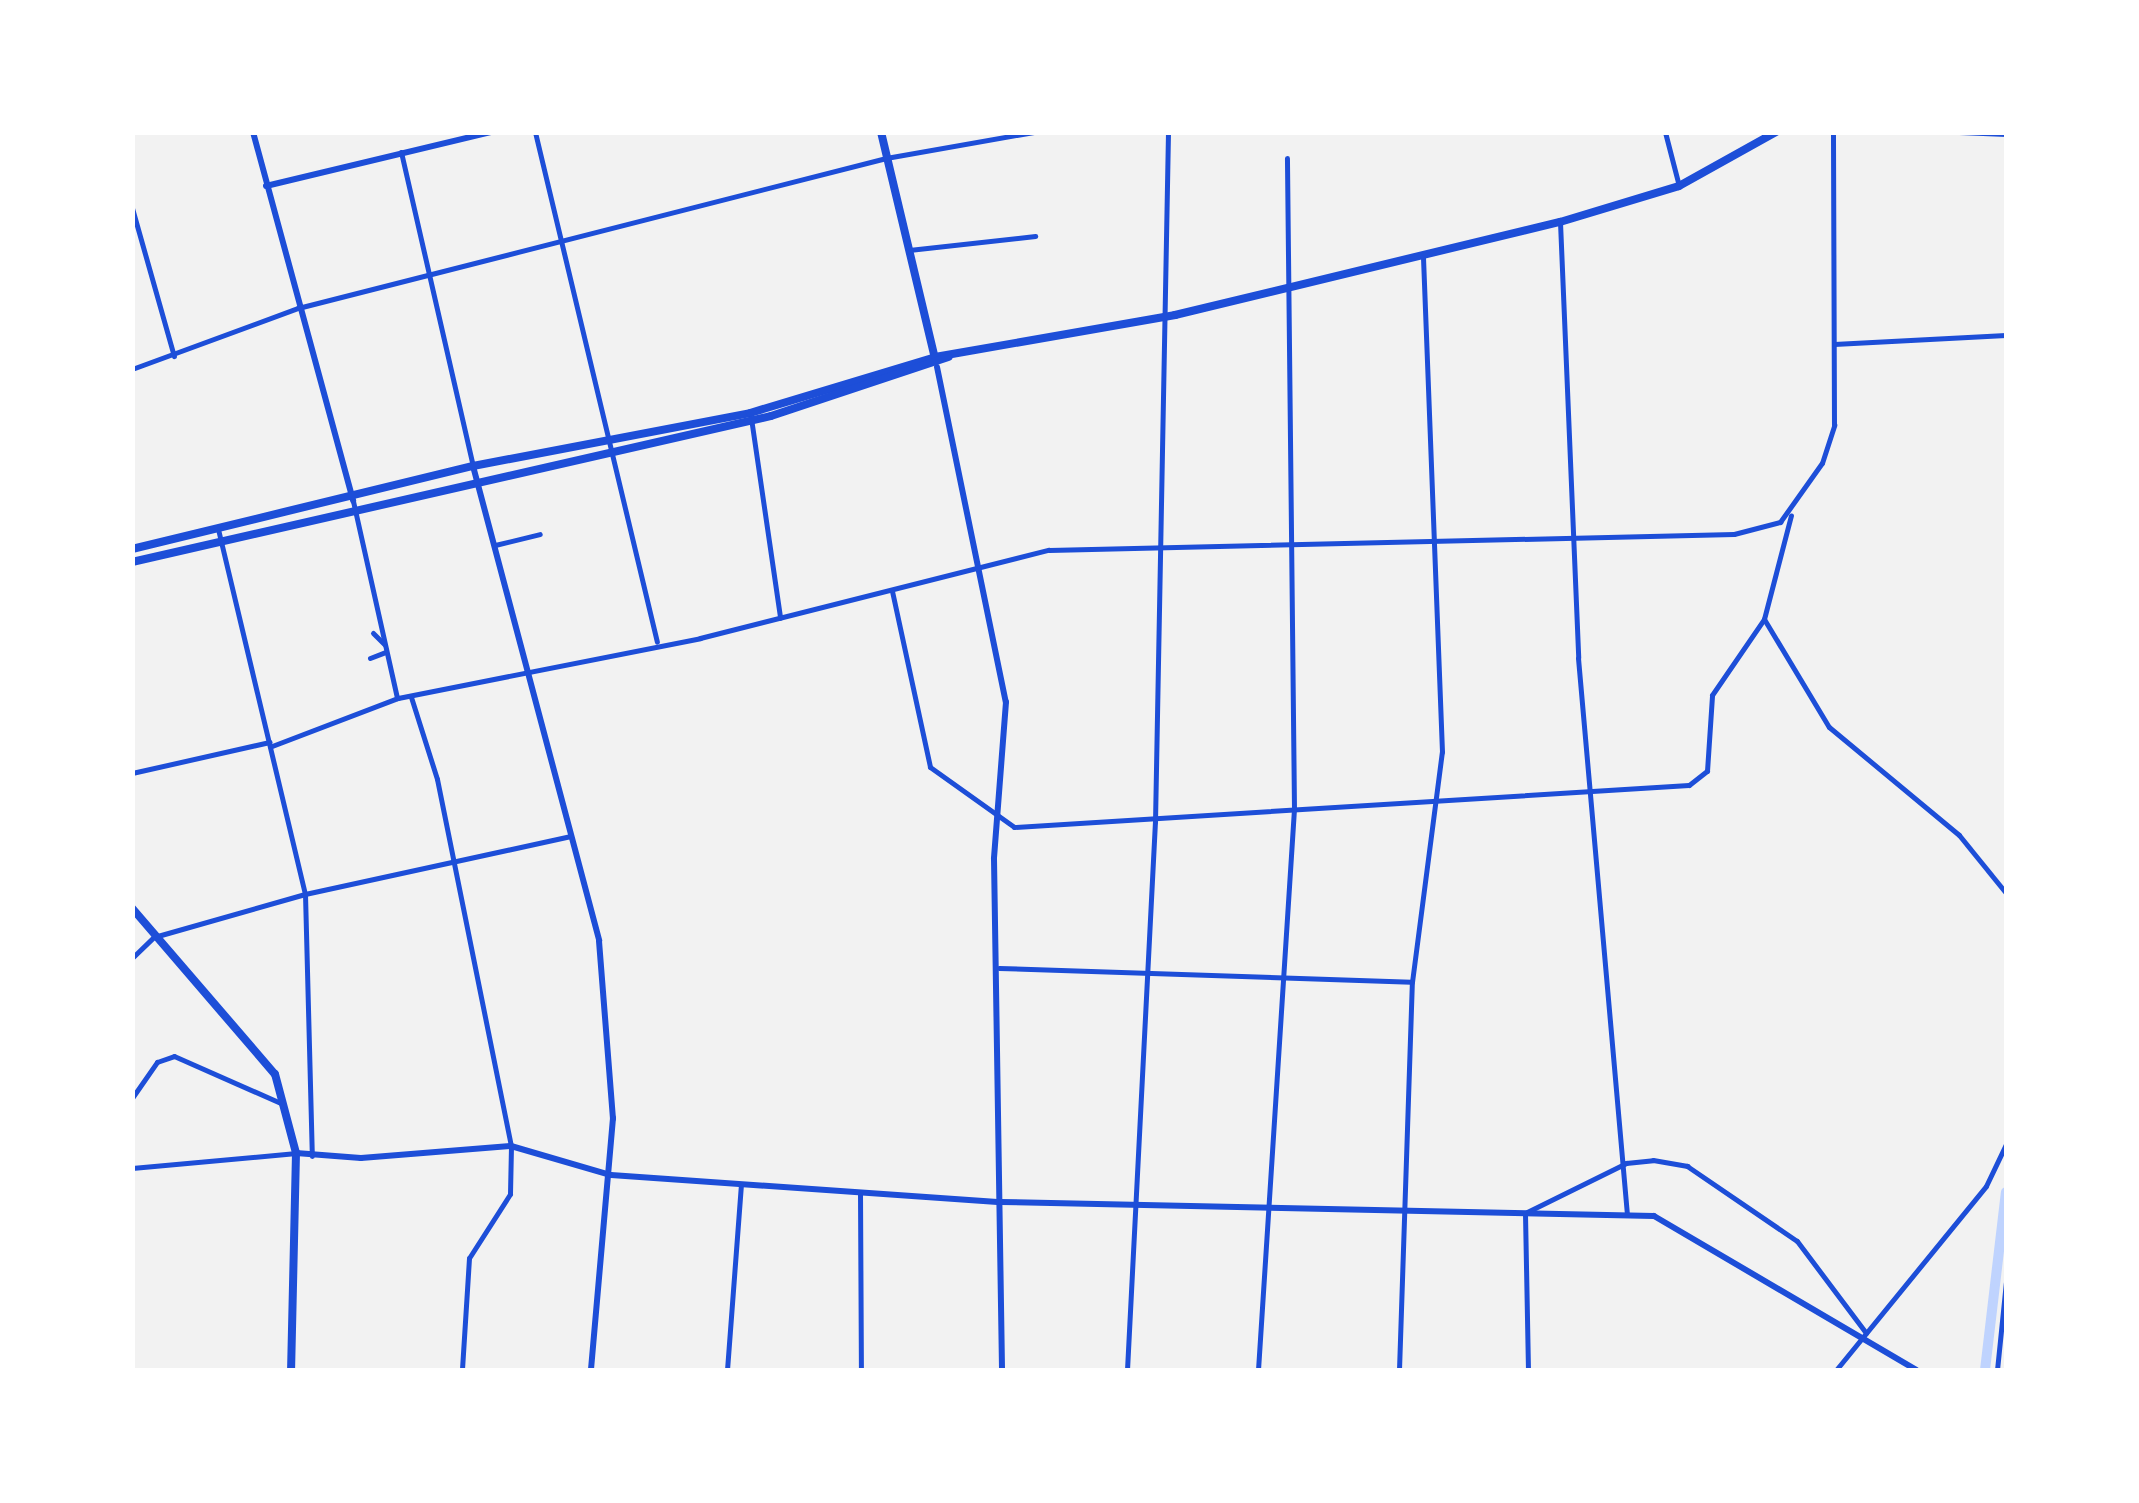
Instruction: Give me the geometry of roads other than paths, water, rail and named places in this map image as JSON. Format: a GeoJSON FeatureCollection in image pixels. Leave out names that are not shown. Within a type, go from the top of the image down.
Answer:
{"type":"FeatureCollection","features":[{"type":"Feature","properties":{"kind":"main road"},"geometry":{"type":"LineString","coordinates":[[882,132],[936,362]]}},
{"type":"Feature","properties":{"kind":"main road"},"geometry":{"type":"LineString","coordinates":[[132,562],[352,506],[751,417],[948,357],[1169,316],[1560,222],[1680,186],[1776,132]]}},
{"type":"Feature","properties":{"kind":"main road"},"geometry":{"type":"LineString","coordinates":[[132,549],[217,526],[352,506],[473,466],[604,437],[751,417]]}},
{"type":"Feature","properties":{"kind":"main road"},"geometry":{"type":"LineString","coordinates":[[132,908],[154,937],[256,1041],[286,1105],[296,1153],[291,1370]]}},
{"type":"Feature","properties":{"kind":"street"},"geometry":{"type":"LineString","coordinates":[[253,132],[352,506],[398,698]]}},
{"type":"Feature","properties":{"kind":"street"},"geometry":{"type":"LineString","coordinates":[[266,186],[491,132]]}},
{"type":"Feature","properties":{"kind":"street"},"geometry":{"type":"LineString","coordinates":[[535,132],[604,437],[610,448],[657,642]]}},
{"type":"Feature","properties":{"kind":"street"},"geometry":{"type":"LineString","coordinates":[[132,369],[298,308],[561,245],[886,158],[1034,132]]}},
{"type":"Feature","properties":{"kind":"street"},"geometry":{"type":"LineString","coordinates":[[1127,1370],[1156,822],[1169,316],[1168,132]]}},
{"type":"Feature","properties":{"kind":"street"},"geometry":{"type":"LineString","coordinates":[[1666,132],[1680,186]]}},
{"type":"Feature","properties":{"kind":"street"},"geometry":{"type":"LineString","coordinates":[[892,590],[930,767],[1000,823],[1156,822],[1590,785],[1701,780],[1707,708],[1764,620],[1792,512],[1831,444],[1832,132]]}},
{"type":"Feature","properties":{"kind":"street"},"geometry":{"type":"LineString","coordinates":[[1959,132],[2006,134]]}},
{"type":"Feature","properties":{"kind":"street"},"geometry":{"type":"LineString","coordinates":[[401,152],[473,466],[599,942],[612,1175],[591,1370]]}},
{"type":"Feature","properties":{"kind":"street"},"geometry":{"type":"LineString","coordinates":[[1258,1370],[1294,809],[1296,544],[1287,158]]}},
{"type":"Feature","properties":{"kind":"street"},"geometry":{"type":"LineString","coordinates":[[132,208],[174,356]]}},
{"type":"Feature","properties":{"kind":"street"},"geometry":{"type":"LineString","coordinates":[[1560,222],[1573,535],[1590,785],[1626,1164],[1627,1215]]}},
{"type":"Feature","properties":{"kind":"street"},"geometry":{"type":"LineString","coordinates":[[909,250],[1036,236]]}},
{"type":"Feature","properties":{"kind":"street"},"geometry":{"type":"LineString","coordinates":[[1400,1370],[1412,982],[1441,800],[1423,256]]}},
{"type":"Feature","properties":{"kind":"street"},"geometry":{"type":"LineString","coordinates":[[1834,344],[2006,334]]}},
{"type":"Feature","properties":{"kind":"street"},"geometry":{"type":"LineString","coordinates":[[936,362],[1006,702],[1000,823],[1002,1370]]}},
{"type":"Feature","properties":{"kind":"street"},"geometry":{"type":"LineString","coordinates":[[751,417],[780,618]]}},
{"type":"Feature","properties":{"kind":"street"},"geometry":{"type":"LineString","coordinates":[[132,773],[271,744],[398,698],[780,618],[1049,550],[1734,534],[1792,512]]}},
{"type":"Feature","properties":{"kind":"street"},"geometry":{"type":"LineString","coordinates":[[217,526],[306,894],[312,1157]]}},
{"type":"Feature","properties":{"kind":"street"},"geometry":{"type":"LineString","coordinates":[[495,546],[540,534]]}},
{"type":"Feature","properties":{"kind":"street"},"geometry":{"type":"LineString","coordinates":[[1764,620],[1816,713],[1959,835],[2006,892]]}},
{"type":"Feature","properties":{"kind":"street"},"geometry":{"type":"LineString","coordinates":[[372,633],[385,648]]}},
{"type":"Feature","properties":{"kind":"street"},"geometry":{"type":"LineString","coordinates":[[370,658],[385,648]]}},
{"type":"Feature","properties":{"kind":"street"},"geometry":{"type":"LineString","coordinates":[[411,697],[511,1146],[510,1194],[469,1258],[462,1370]]}},
{"type":"Feature","properties":{"kind":"street"},"geometry":{"type":"LineString","coordinates":[[132,958],[154,937],[306,894],[571,836]]}},
{"type":"Feature","properties":{"kind":"street"},"geometry":{"type":"LineString","coordinates":[[1000,968],[1283,983],[1412,982]]}},
{"type":"Feature","properties":{"kind":"street"},"geometry":{"type":"LineString","coordinates":[[132,1098],[157,1062],[174,1056],[286,1105]]}},
{"type":"Feature","properties":{"kind":"street"},"geometry":{"type":"LineString","coordinates":[[1836,1370],[1986,1186],[2006,1144]]}},
{"type":"Feature","properties":{"kind":"street"},"geometry":{"type":"LineString","coordinates":[[132,1168],[296,1153],[312,1157],[511,1146],[612,1175],[1001,1202],[1266,1212],[1627,1215],[1679,1226],[1865,1335],[1916,1370]]}},
{"type":"Feature","properties":{"kind":"street"},"geometry":{"type":"LineString","coordinates":[[1525,1214],[1626,1164],[1688,1166],[1768,1218],[1820,1267],[1865,1335]]}},
{"type":"Feature","properties":{"kind":"street"},"geometry":{"type":"LineString","coordinates":[[728,1370],[741,1185]]}},
{"type":"Feature","properties":{"kind":"street"},"geometry":{"type":"LineString","coordinates":[[860,1192],[861,1370]]}},
{"type":"Feature","properties":{"kind":"street"},"geometry":{"type":"LineString","coordinates":[[1525,1214],[1528,1370]]}},
{"type":"Feature","properties":{"kind":"street"},"geometry":{"type":"LineString","coordinates":[[1998,1370],[2006,1282]]}},
{"type":"Feature","properties":{"kind":"waterway"},"geometry":{"type":"LineString","coordinates":[[1985,1370],[2006,1192]]}}]}
